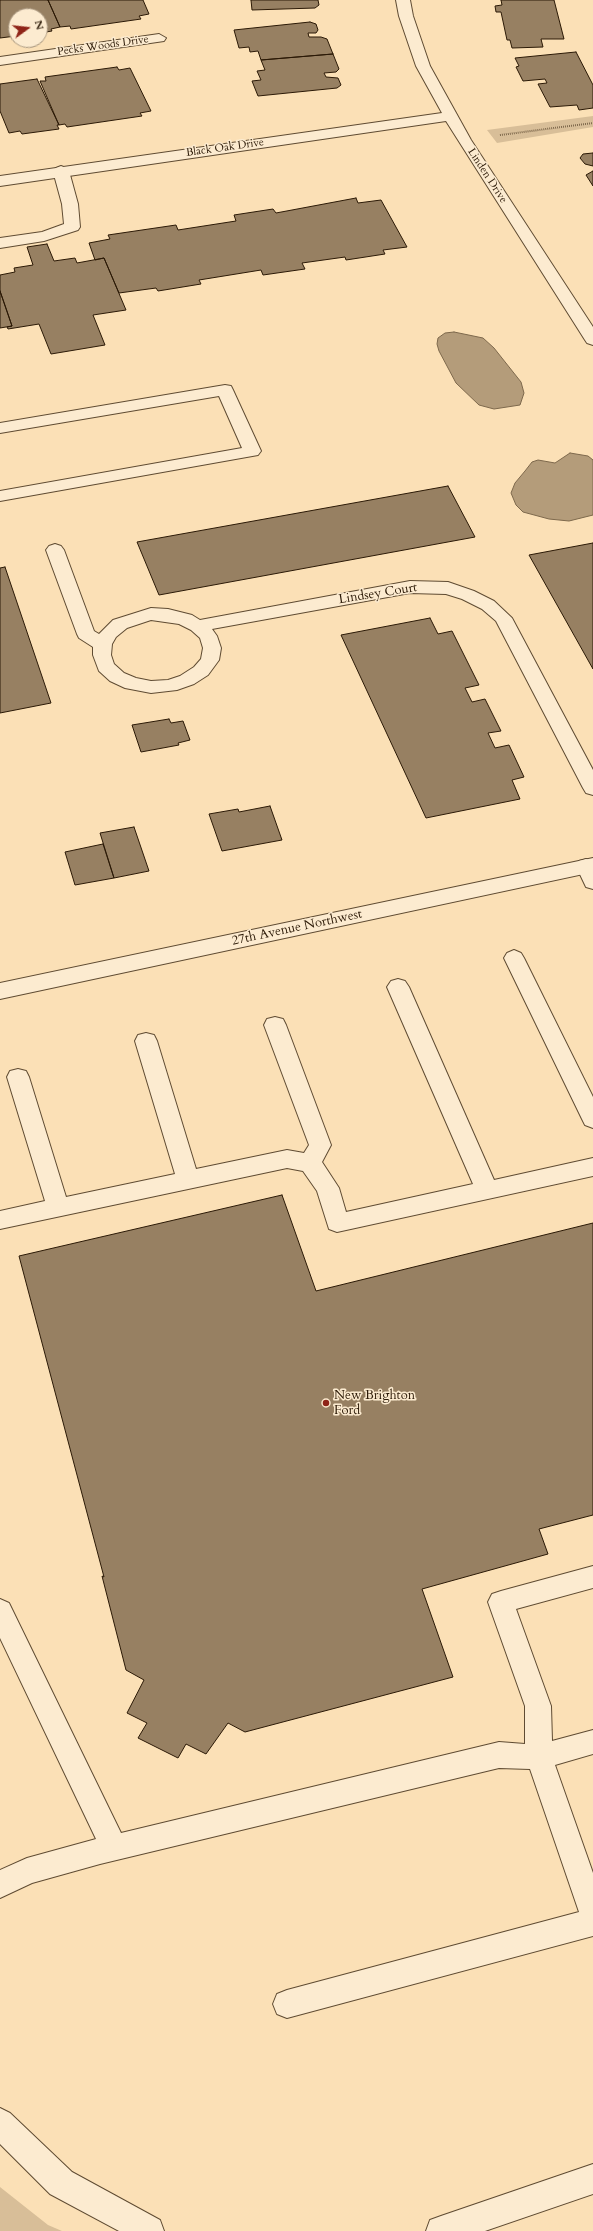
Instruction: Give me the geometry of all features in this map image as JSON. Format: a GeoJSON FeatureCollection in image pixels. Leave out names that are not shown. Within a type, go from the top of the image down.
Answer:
{"type":"FeatureCollection","features":[{"type":"Feature","properties":{"kind":"street","name":"Linden Drive"},"geometry":{"type":"LineString","coordinates":[[403,0],[406,16],[423,66],[464,140],[593,340]]}},
{"type":"Feature","properties":{"kind":"street","name":"Pecks Woods Drive"},"geometry":{"type":"LineString","coordinates":[[0,61],[159,38]]}},
{"type":"Feature","properties":{"kind":"street","name":"Black Oak Drive"},"geometry":{"type":"LineString","coordinates":[[0,181],[451,116]]}},
{"type":"Feature","properties":{"kind":"street"},"geometry":{"type":"LineString","coordinates":[[0,243],[44,236],[72,227],[70,204],[61,172]]}},
{"type":"Feature","properties":{"kind":"street"},"geometry":{"type":"LineString","coordinates":[[0,428],[225,390],[252,451],[0,496]]}},
{"type":"Feature","properties":{"kind":"street"},"geometry":{"type":"LineString","coordinates":[[55,550],[86,634],[102,644]]}},
{"type":"Feature","properties":{"kind":"street","name":"Lindsey Court"},"geometry":{"type":"LineString","coordinates":[[198,626],[410,587],[448,588],[468,595],[488,605],[503,618],[593,788]]}},
{"type":"Feature","properties":{"kind":"street"},"geometry":{"type":"LineString","coordinates":[[152,614],[168,615],[185,619],[198,626],[208,636],[212,648],[210,660],[201,672],[187,680],[170,686],[151,687],[138,685],[117,677],[106,667],[102,655],[102,644],[109,633],[120,624],[134,618],[152,614]]}},
{"type":"Feature","properties":{"kind":"street","name":"27th Avenue Northwest"},"geometry":{"type":"LineString","coordinates":[[0,991],[591,871]]}},
{"type":"Feature","properties":{"kind":"street"},"geometry":{"type":"LineString","coordinates":[[514,958],[593,1119]]}},
{"type":"Feature","properties":{"kind":"street"},"geometry":{"type":"LineString","coordinates":[[398,987],[487,1190]]}},
{"type":"Feature","properties":{"kind":"street"},"geometry":{"type":"LineString","coordinates":[[275,1025],[320,1145],[310,1163]]}},
{"type":"Feature","properties":{"kind":"street"},"geometry":{"type":"LineString","coordinates":[[146,1041],[188,1180]]}},
{"type":"Feature","properties":{"kind":"street"},"geometry":{"type":"LineString","coordinates":[[18,1077],[58,1207]]}},
{"type":"Feature","properties":{"kind":"street"},"geometry":{"type":"LineString","coordinates":[[0,1220],[287,1159],[310,1163],[328,1188],[337,1223],[593,1166]]}},
{"type":"Feature","properties":{"kind":"street"},"geometry":{"type":"LineString","coordinates":[[593,1577],[501,1602],[538,1706],[539,1757],[593,1912]]}},
{"type":"Feature","properties":{"kind":"street"},"geometry":{"type":"LineString","coordinates":[[0,1611],[114,1847]]}},
{"type":"Feature","properties":{"kind":"street"},"geometry":{"type":"LineString","coordinates":[[0,1885],[27,1871],[114,1847],[499,1755],[539,1757],[593,1742]]}},
{"type":"Feature","properties":{"kind":"street"},"geometry":{"type":"LineString","coordinates":[[287,2004],[593,1922]]}},
{"type":"Feature","properties":{"kind":"street"},"geometry":{"type":"LineString","coordinates":[[0,2123],[61,2183],[149,2231]]}},
{"type":"Feature","properties":{"kind":"street"},"geometry":{"type":"LineString","coordinates":[[441,2231],[593,2179]]}},
{"type":"Feature","properties":{"kind":"path"},"geometry":{"type":"LineString","coordinates":[[464,140],[593,123]]}},
{"type":"Feature","properties":{"kind":"shaded area"},"geometry":{"type":"Polygon","coordinates":[[[593,116],[593,127],[497,143],[487,130],[593,116]]]}},
{"type":"Feature","properties":{"kind":"shaded area"},"geometry":{"type":"Polygon","coordinates":[[[454,332],[483,338],[494,348],[521,382],[524,393],[520,405],[494,409],[479,405],[456,383],[439,351],[437,344],[438,338],[445,333],[454,332]]]}},
{"type":"Feature","properties":{"kind":"shaded area"},"geometry":{"type":"Polygon","coordinates":[[[570,453],[588,456],[593,460],[593,515],[569,521],[549,519],[523,512],[516,505],[511,493],[515,483],[532,462],[538,460],[555,463],[570,453]]]}},
{"type":"Feature","properties":{"kind":"shaded area"},"geometry":{"type":"Polygon","coordinates":[[[0,2187],[48,2225],[62,2231],[0,2231],[0,2187]]]}},
{"type":"Feature","properties":{"kind":"building"},"geometry":{"type":"Polygon","coordinates":[[[0,0],[48,0],[60,27],[51,29],[52,31],[48,32],[48,8],[8,8],[8,37],[0,38],[0,0]]]}},
{"type":"Feature","properties":{"kind":"building"},"geometry":{"type":"Polygon","coordinates":[[[48,0],[143,0],[149,14],[139,16],[141,19],[71,29],[70,26],[60,27],[48,0]]]}},
{"type":"Feature","properties":{"kind":"building"},"geometry":{"type":"Polygon","coordinates":[[[251,0],[318,0],[319,5],[315,8],[252,10],[251,0]]]}},
{"type":"Feature","properties":{"kind":"building"},"geometry":{"type":"Polygon","coordinates":[[[501,0],[554,0],[564,39],[541,39],[543,47],[512,48],[510,40],[507,40],[501,12],[496,12],[495,6],[502,5],[501,0]]]}},
{"type":"Feature","properties":{"kind":"building"},"geometry":{"type":"Polygon","coordinates":[[[310,22],[316,24],[318,30],[316,33],[308,33],[309,37],[321,37],[327,39],[333,54],[261,60],[258,51],[250,52],[249,47],[239,48],[234,30],[310,22]]]}},
{"type":"Feature","properties":{"kind":"building"},"geometry":{"type":"Polygon","coordinates":[[[576,52],[593,85],[593,108],[579,110],[577,105],[550,107],[538,84],[547,83],[545,79],[523,81],[516,67],[519,66],[515,58],[576,52]]]}},
{"type":"Feature","properties":{"kind":"building"},"geometry":{"type":"Polygon","coordinates":[[[333,54],[339,69],[336,72],[324,73],[326,77],[338,78],[341,85],[337,88],[258,96],[252,81],[261,80],[257,71],[265,70],[261,60],[333,54]]]}},
{"type":"Feature","properties":{"kind":"building"},"geometry":{"type":"Polygon","coordinates":[[[117,67],[119,70],[130,68],[151,111],[140,113],[142,116],[67,127],[65,124],[59,125],[40,81],[46,81],[45,77],[117,67]]]}},
{"type":"Feature","properties":{"kind":"building"},"geometry":{"type":"Polygon","coordinates":[[[37,79],[59,125],[57,125],[59,129],[22,134],[20,131],[9,133],[0,111],[0,84],[37,79]]]}},
{"type":"Feature","properties":{"kind":"building"},"geometry":{"type":"Polygon","coordinates":[[[593,153],[593,166],[585,164],[580,158],[583,154],[593,153]]]}},
{"type":"Feature","properties":{"kind":"building"},"geometry":{"type":"Polygon","coordinates":[[[593,171],[593,186],[586,175],[593,171]]]}},
{"type":"Feature","properties":{"kind":"building"},"geometry":{"type":"Polygon","coordinates":[[[356,198],[358,203],[381,200],[407,247],[383,250],[385,254],[346,260],[345,257],[302,263],[305,269],[263,275],[261,270],[199,280],[201,284],[158,291],[156,288],[119,293],[104,258],[95,260],[89,243],[110,239],[108,235],[176,225],[178,230],[236,221],[234,215],[273,209],[276,213],[356,198]]]}},
{"type":"Feature","properties":{"kind":"building"},"geometry":{"type":"Polygon","coordinates":[[[47,244],[54,261],[75,258],[77,263],[104,258],[126,310],[93,315],[105,345],[51,354],[39,324],[8,329],[7,327],[12,326],[0,291],[0,275],[15,272],[14,268],[33,265],[27,247],[47,244]]]}},
{"type":"Feature","properties":{"kind":"building"},"geometry":{"type":"Polygon","coordinates":[[[0,291],[12,326],[0,328],[0,291]]]}},
{"type":"Feature","properties":{"kind":"building"},"geometry":{"type":"Polygon","coordinates":[[[448,486],[475,537],[159,595],[137,542],[448,486]]]}},
{"type":"Feature","properties":{"kind":"building"},"geometry":{"type":"Polygon","coordinates":[[[593,543],[593,669],[529,555],[593,543]]]}},
{"type":"Feature","properties":{"kind":"building"},"geometry":{"type":"Polygon","coordinates":[[[5,567],[51,703],[0,713],[0,568],[5,567]]]}},
{"type":"Feature","properties":{"kind":"building"},"geometry":{"type":"Polygon","coordinates":[[[430,618],[438,634],[452,631],[479,685],[465,688],[472,702],[485,699],[501,731],[488,733],[495,748],[509,745],[524,777],[512,780],[520,799],[426,818],[341,635],[430,618]]]}},
{"type":"Feature","properties":{"kind":"building"},"geometry":{"type":"Polygon","coordinates":[[[169,719],[171,723],[183,721],[190,740],[178,743],[179,745],[141,752],[132,725],[169,719]]]}},
{"type":"Feature","properties":{"kind":"building"},"geometry":{"type":"Polygon","coordinates":[[[270,806],[282,840],[222,851],[209,814],[238,809],[239,812],[270,806]]]}},
{"type":"Feature","properties":{"kind":"building"},"geometry":{"type":"Polygon","coordinates":[[[134,827],[149,871],[114,878],[100,833],[134,827]]]}},
{"type":"Feature","properties":{"kind":"building"},"geometry":{"type":"Polygon","coordinates":[[[103,844],[114,878],[75,885],[65,852],[103,844]]]}},
{"type":"Feature","properties":{"kind":"building","name":"New Brighton Ford"},"geometry":{"type":"Polygon","coordinates":[[[282,1195],[316,1291],[593,1223],[593,1515],[539,1529],[548,1554],[422,1589],[453,1677],[245,1732],[228,1723],[206,1754],[186,1744],[178,1758],[138,1738],[147,1723],[127,1713],[144,1680],[126,1670],[102,1576],[104,1577],[19,1256],[282,1195]]]}},
{"type":"Feature","properties":{"kind":"place","name":"New Brighton Ford"},"geometry":{"type":"Point","coordinates":[326,1403]}}]}
